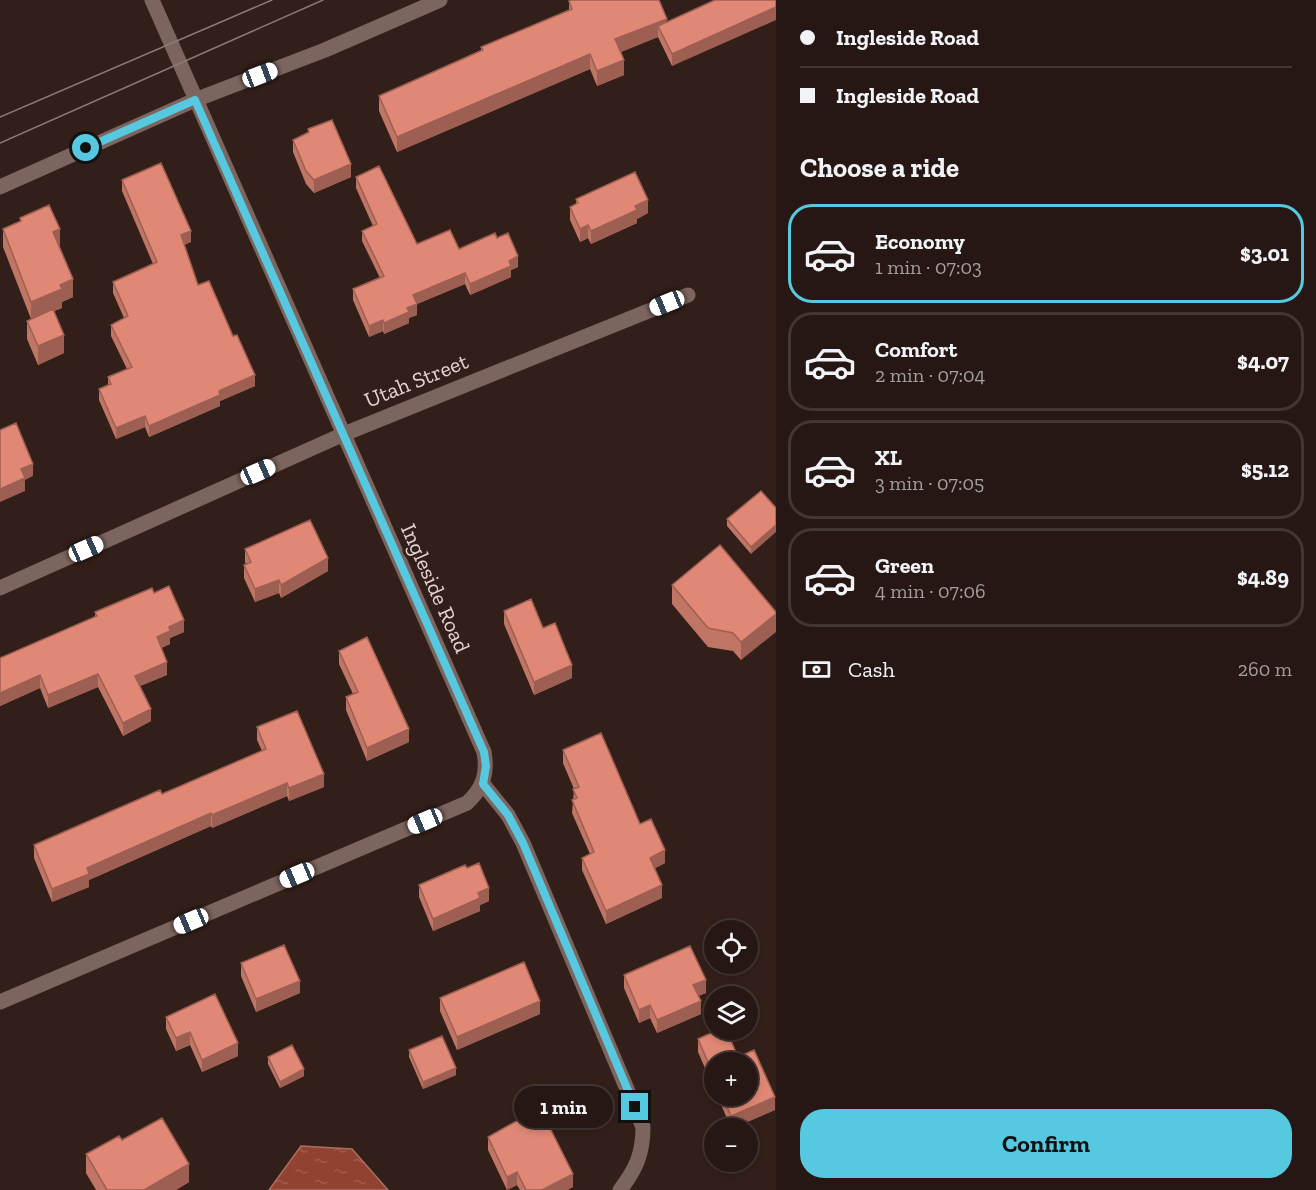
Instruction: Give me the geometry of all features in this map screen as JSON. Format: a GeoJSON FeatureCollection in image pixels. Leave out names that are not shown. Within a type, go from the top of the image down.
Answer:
{"type":"FeatureCollection","features":[{"type":"Feature","properties":{"kind":"street","name":"Ingleside Road"},"geometry":{"type":"LineString","coordinates":[[152,0],[484,752],[486,766],[483,784]]}},
{"type":"Feature","properties":{"kind":"street"},"geometry":{"type":"LineString","coordinates":[[0,187],[195,100],[325,50],[440,0]]}},
{"type":"Feature","properties":{"kind":"street","name":"Utah Street"},"geometry":{"type":"LineString","coordinates":[[0,588],[344,434],[688,295]]}},
{"type":"Feature","properties":{"kind":"street"},"geometry":{"type":"LineString","coordinates":[[0,1002],[467,803],[483,784],[508,815],[523,843],[643,1127],[643,1149],[636,1170],[620,1190]]}},
{"type":"Feature","properties":{"kind":"water"},"geometry":{"type":"Polygon","coordinates":[[[301,1146],[352,1149],[388,1190],[269,1190],[301,1146]]]}},
{"type":"Feature","properties":{"kind":"building"},"geometry":{"type":"Polygon","coordinates":[[[659,0],[667,19],[615,39],[624,60],[597,71],[590,54],[397,137],[379,96],[483,50],[481,47],[572,9],[569,1],[659,0]]]}},
{"type":"Feature","properties":{"kind":"building"},"geometry":{"type":"Polygon","coordinates":[[[715,0],[776,0],[776,7],[672,54],[658,26],[715,0]]]}},
{"type":"Feature","properties":{"kind":"building"},"geometry":{"type":"Polygon","coordinates":[[[332,120],[351,164],[314,180],[306,171],[293,140],[309,132],[308,129],[332,120]]]}},
{"type":"Feature","properties":{"kind":"building"},"geometry":{"type":"Polygon","coordinates":[[[161,163],[191,231],[181,235],[198,285],[209,281],[233,336],[237,335],[255,375],[219,391],[220,395],[149,426],[145,416],[116,428],[99,389],[111,384],[108,377],[132,367],[111,325],[128,316],[113,282],[157,262],[122,180],[161,163]]]}},
{"type":"Feature","properties":{"kind":"building"},"geometry":{"type":"Polygon","coordinates":[[[379,166],[417,244],[450,230],[459,249],[495,233],[497,238],[508,233],[518,256],[509,261],[511,266],[470,284],[465,273],[413,295],[417,304],[407,308],[409,312],[384,323],[383,320],[369,326],[353,289],[384,276],[362,231],[377,224],[356,177],[379,166]]]}},
{"type":"Feature","properties":{"kind":"building"},"geometry":{"type":"Polygon","coordinates":[[[635,172],[648,200],[635,206],[637,210],[591,231],[588,225],[580,229],[570,207],[578,203],[576,199],[635,172]]]}},
{"type":"Feature","properties":{"kind":"building"},"geometry":{"type":"Polygon","coordinates":[[[49,205],[60,229],[53,232],[73,279],[60,285],[62,289],[31,302],[3,229],[21,221],[20,218],[49,205]]]}},
{"type":"Feature","properties":{"kind":"building"},"geometry":{"type":"Polygon","coordinates":[[[53,309],[64,335],[38,346],[27,321],[53,309]]]}},
{"type":"Feature","properties":{"kind":"building"},"geometry":{"type":"Polygon","coordinates":[[[16,423],[33,464],[21,469],[25,478],[0,489],[0,430],[16,423]]]}},
{"type":"Feature","properties":{"kind":"building"},"geometry":{"type":"Polygon","coordinates":[[[761,491],[776,508],[776,525],[751,547],[727,519],[761,491]]]}},
{"type":"Feature","properties":{"kind":"building"},"geometry":{"type":"Polygon","coordinates":[[[310,520],[328,558],[281,585],[279,580],[255,589],[244,565],[251,562],[245,549],[310,520]]]}},
{"type":"Feature","properties":{"kind":"building"},"geometry":{"type":"Polygon","coordinates":[[[720,545],[776,612],[741,642],[733,633],[708,628],[672,585],[720,545]]]}},
{"type":"Feature","properties":{"kind":"building"},"geometry":{"type":"Polygon","coordinates":[[[169,586],[184,620],[169,627],[170,631],[157,637],[167,662],[135,676],[151,709],[123,723],[98,674],[48,695],[40,675],[0,693],[0,658],[97,616],[95,612],[152,588],[154,593],[169,586]]]}},
{"type":"Feature","properties":{"kind":"building"},"geometry":{"type":"Polygon","coordinates":[[[531,599],[543,628],[555,623],[572,665],[534,682],[504,611],[531,599]]]}},
{"type":"Feature","properties":{"kind":"building"},"geometry":{"type":"Polygon","coordinates":[[[367,637],[409,729],[367,748],[346,697],[358,692],[339,651],[367,637]]]}},
{"type":"Feature","properties":{"kind":"building"},"geometry":{"type":"Polygon","coordinates":[[[297,711],[324,774],[289,788],[287,783],[212,815],[211,813],[87,868],[89,874],[52,889],[34,845],[160,790],[162,794],[266,749],[257,727],[297,711]]]}},
{"type":"Feature","properties":{"kind":"building"},"geometry":{"type":"Polygon","coordinates":[[[601,733],[640,824],[651,819],[665,850],[650,858],[662,885],[606,911],[582,858],[594,852],[572,800],[577,798],[573,789],[579,787],[563,750],[601,733]]]}},
{"type":"Feature","properties":{"kind":"building"},"geometry":{"type":"Polygon","coordinates":[[[479,863],[489,888],[478,893],[480,898],[433,919],[419,885],[465,865],[467,868],[479,863]]]}},
{"type":"Feature","properties":{"kind":"building"},"geometry":{"type":"Polygon","coordinates":[[[284,945],[300,981],[256,999],[241,963],[284,945]]]}},
{"type":"Feature","properties":{"kind":"building"},"geometry":{"type":"Polygon","coordinates":[[[690,946],[706,980],[693,985],[701,1001],[657,1020],[650,1005],[639,1010],[624,975],[690,946]]]}},
{"type":"Feature","properties":{"kind":"building"},"geometry":{"type":"Polygon","coordinates":[[[524,962],[540,1001],[457,1037],[440,998],[524,962]]]}},
{"type":"Feature","properties":{"kind":"building"},"geometry":{"type":"Polygon","coordinates":[[[215,994],[238,1043],[202,1060],[190,1032],[176,1038],[166,1017],[215,994]]]}},
{"type":"Feature","properties":{"kind":"building"},"geometry":{"type":"Polygon","coordinates":[[[442,1036],[456,1068],[423,1082],[409,1050],[442,1036]]]}},
{"type":"Feature","properties":{"kind":"building"},"geometry":{"type":"Polygon","coordinates":[[[704,1036],[704,1040],[731,1040],[736,1052],[704,1053],[698,1039],[704,1036]]]}},
{"type":"Feature","properties":{"kind":"building"},"geometry":{"type":"Polygon","coordinates":[[[292,1045],[304,1069],[280,1082],[268,1057],[292,1045]]]}},
{"type":"Feature","properties":{"kind":"building"},"geometry":{"type":"Polygon","coordinates":[[[758,1059],[775,1097],[758,1104],[758,1059]]]}},
{"type":"Feature","properties":{"kind":"building"},"geometry":{"type":"Polygon","coordinates":[[[727,1106],[754,1106],[731,1116],[727,1106]]]}},
{"type":"Feature","properties":{"kind":"building"},"geometry":{"type":"Polygon","coordinates":[[[540,1108],[573,1174],[542,1190],[526,1190],[517,1172],[507,1177],[488,1137],[540,1108]]]}},
{"type":"Feature","properties":{"kind":"building"},"geometry":{"type":"Polygon","coordinates":[[[162,1118],[189,1164],[144,1190],[107,1190],[86,1154],[119,1136],[122,1140],[162,1118]]]}},
{"type":"Feature","properties":{"kind":"tram line"},"geometry":{"type":"LineString","coordinates":[[0,117],[272,0]]}},
{"type":"Feature","properties":{"kind":"tram line"},"geometry":{"type":"LineString","coordinates":[[0,143],[323,0]]}},
{"type":"Feature","properties":{"kind":"route"},"geometry":{"type":"LineString","coordinates":[[86,148],[195,100],[484,752],[486,766],[483,784],[508,815],[523,843],[635,1107]]}}]}
